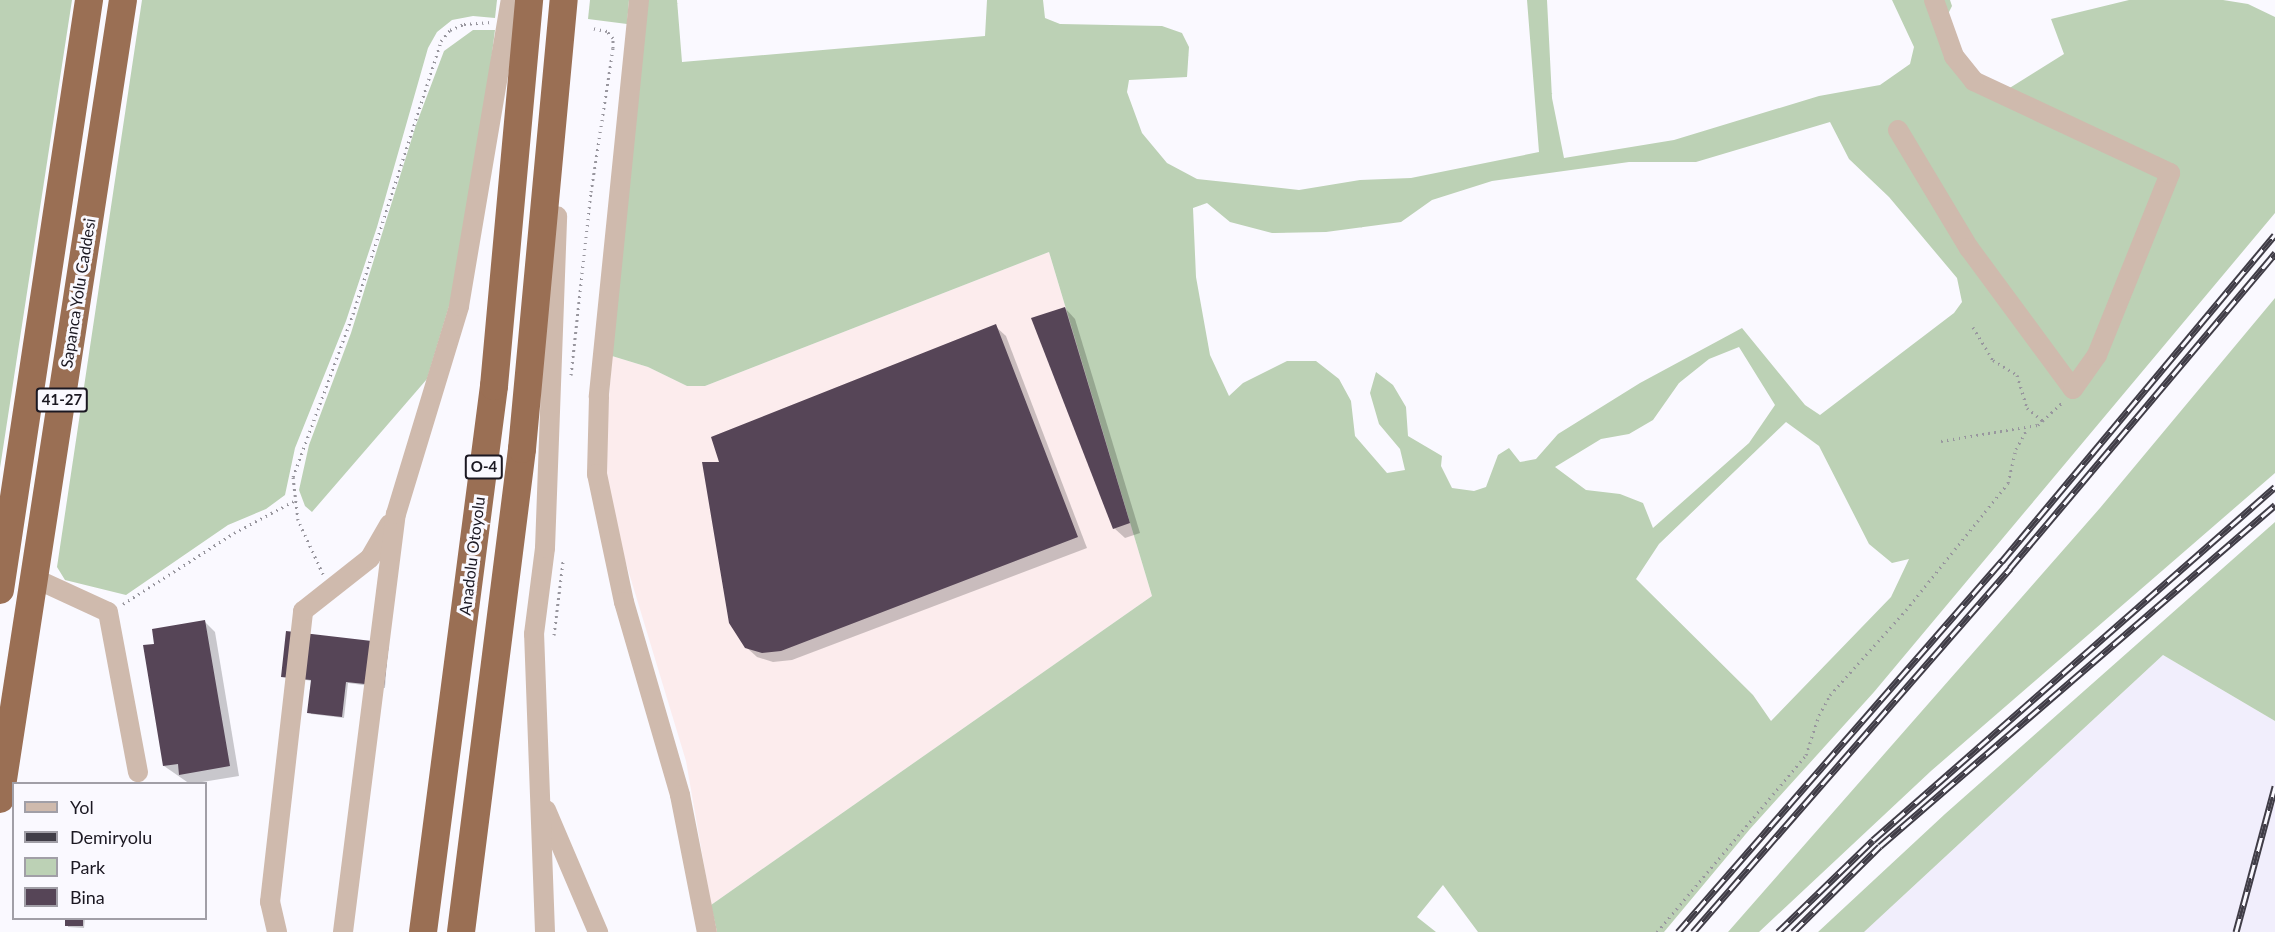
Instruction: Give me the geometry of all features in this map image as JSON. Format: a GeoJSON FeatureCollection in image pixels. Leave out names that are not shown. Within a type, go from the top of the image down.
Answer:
{"type":"FeatureCollection","features":[{"type":"Feature","properties":{"kind":"highway","name":"Sapanca Yolu Caddesi"},"geometry":{"type":"LineString","coordinates":[[0,590],[90,0]]}},
{"type":"Feature","properties":{"kind":"highway","name":"Sapanca Yolu Caddesi"},"geometry":{"type":"LineString","coordinates":[[0,799],[123,0]]}},
{"type":"Feature","properties":{"kind":"highway","name":"Anadolu Otoyolu"},"geometry":{"type":"LineString","coordinates":[[423,932],[494,386],[529,0]]}},
{"type":"Feature","properties":{"kind":"highway","name":"O-4"},"geometry":{"type":"LineString","coordinates":[[461,932],[522,449],[565,0]]}},
{"type":"Feature","properties":{"kind":"street"},"geometry":{"type":"LineString","coordinates":[[344,932],[396,514],[459,306],[511,0]]}},
{"type":"Feature","properties":{"kind":"street"},"geometry":{"type":"LineString","coordinates":[[545,932],[534,634],[544,548],[565,0]]}},
{"type":"Feature","properties":{"kind":"street"},"geometry":{"type":"LineString","coordinates":[[639,0],[599,397],[597,474],[624,602],[680,795],[707,932]]}},
{"type":"Feature","properties":{"kind":"street"},"geometry":{"type":"LineString","coordinates":[[1898,130],[1969,248],[2073,389],[2097,355],[2170,173],[1974,81],[1954,56],[1934,0]]}},
{"type":"Feature","properties":{"kind":"street"},"geometry":{"type":"LineString","coordinates":[[277,932],[270,902],[300,621],[310,602],[370,558],[396,514]]}},
{"type":"Feature","properties":{"kind":"street"},"geometry":{"type":"LineString","coordinates":[[34,578],[108,612],[138,772]]}},
{"type":"Feature","properties":{"kind":"street"},"geometry":{"type":"LineString","coordinates":[[541,799],[598,932]]}},
{"type":"Feature","properties":{"kind":"path"},"geometry":{"type":"LineString","coordinates":[[330,588],[298,520],[293,477],[353,314],[441,41],[450,30],[464,24],[493,21]]}},
{"type":"Feature","properties":{"kind":"path"},"geometry":{"type":"LineString","coordinates":[[570,386],[590,204],[613,48],[613,38],[607,31],[592,28]]}},
{"type":"Feature","properties":{"kind":"path"},"geometry":{"type":"LineString","coordinates":[[1974,327],[1993,360],[2017,375],[2027,408],[2043,421]]}},
{"type":"Feature","properties":{"kind":"path"},"geometry":{"type":"LineString","coordinates":[[1941,441],[2027,429],[2043,421],[2073,389]]}},
{"type":"Feature","properties":{"kind":"path"},"geometry":{"type":"LineString","coordinates":[[1657,932],[1806,755],[1819,715],[1830,695],[1906,610],[2008,483],[2016,449],[2027,429]]}},
{"type":"Feature","properties":{"kind":"path"},"geometry":{"type":"LineString","coordinates":[[120,606],[234,533],[294,501]]}},
{"type":"Feature","properties":{"kind":"path"},"geometry":{"type":"LineString","coordinates":[[551,646],[563,558]]}},
{"type":"Feature","properties":{"kind":"shaded area"},"geometry":{"type":"Polygon","coordinates":[[[1049,252],[1152,596],[711,905],[686,761],[622,550],[604,468],[612,356],[648,367],[687,386],[705,386],[1049,252]]]}},
{"type":"Feature","properties":{"kind":"shaded area"},"geometry":{"type":"Polygon","coordinates":[[[2163,655],[2275,721],[2275,932],[1864,932],[2163,655]]]}},
{"type":"Feature","properties":{"kind":"green space"},"geometry":{"type":"Polygon","coordinates":[[[0,0],[72,0],[0,468],[0,0]]]}},
{"type":"Feature","properties":{"kind":"green space"},"geometry":{"type":"Polygon","coordinates":[[[142,0],[497,0],[495,18],[473,16],[452,20],[437,32],[428,48],[377,227],[346,321],[295,448],[285,495],[266,509],[228,525],[126,595],[65,580],[57,567],[142,0]]]}},
{"type":"Feature","properties":{"kind":"green space"},"geometry":{"type":"Polygon","coordinates":[[[590,0],[629,0],[627,24],[588,19],[590,0]]]}},
{"type":"Feature","properties":{"kind":"green space"},"geometry":{"type":"Polygon","coordinates":[[[645,0],[677,0],[682,62],[985,36],[987,0],[1043,0],[1045,18],[1060,24],[1162,26],[1182,33],[1189,47],[1187,77],[1129,80],[1127,92],[1142,133],[1167,163],[1197,179],[1299,190],[1360,180],[1411,178],[1539,152],[1527,0],[1547,0],[1552,98],[1564,158],[1674,140],[1819,96],[1880,85],[1910,64],[1914,47],[1892,0],[1950,0],[1952,6],[1943,24],[1954,56],[2000,94],[2064,54],[2051,19],[2129,0],[2223,0],[2248,4],[2275,17],[2275,213],[1874,692],[1750,829],[1664,932],[1478,932],[1443,885],[1417,917],[1436,932],[717,932],[711,905],[1152,596],[1049,252],[705,386],[687,386],[648,367],[612,356],[645,0]],[[1830,122],[1696,162],[1629,162],[1492,181],[1432,200],[1401,222],[1326,232],[1272,233],[1230,222],[1207,203],[1193,208],[1196,277],[1210,355],[1229,396],[1243,383],[1287,361],[1316,361],[1339,379],[1351,401],[1355,436],[1387,473],[1405,470],[1400,449],[1379,424],[1370,393],[1376,372],[1393,385],[1406,407],[1408,436],[1442,456],[1441,466],[1452,488],[1474,491],[1486,487],[1498,455],[1509,448],[1520,462],[1536,459],[1558,434],[1640,383],[1742,328],[1805,405],[1820,415],[1954,313],[1962,302],[1957,278],[1889,197],[1849,159],[1830,122]],[[1739,347],[1709,359],[1679,383],[1653,420],[1629,434],[1601,439],[1555,467],[1586,490],[1620,494],[1643,503],[1653,528],[1749,443],[1775,405],[1739,347]],[[1786,422],[1659,544],[1636,579],[1753,695],[1771,721],[1891,597],[1909,559],[1892,563],[1869,544],[1819,446],[1786,422]]]}},
{"type":"Feature","properties":{"kind":"green space"},"geometry":{"type":"Polygon","coordinates":[[[473,30],[495,30],[476,180],[459,273],[427,379],[312,512],[305,506],[299,490],[309,445],[351,333],[416,125],[444,51],[473,30]]]}},
{"type":"Feature","properties":{"kind":"green space"},"geometry":{"type":"Polygon","coordinates":[[[2275,298],[2275,473],[1931,771],[1759,932],[1728,932],[2100,508],[2275,298]]]}},
{"type":"Feature","properties":{"kind":"green space"},"geometry":{"type":"Polygon","coordinates":[[[2275,522],[2275,721],[2163,655],[1864,932],[1818,932],[1945,814],[2275,522]]]}},
{"type":"Feature","properties":{"kind":"building"},"geometry":{"type":"Polygon","coordinates":[[[1065,307],[1130,523],[1113,529],[1031,318],[1065,307]]]}},
{"type":"Feature","properties":{"kind":"building"},"geometry":{"type":"Polygon","coordinates":[[[996,324],[1078,537],[781,651],[762,653],[745,648],[729,623],[702,462],[719,462],[711,437],[996,324]]]}},
{"type":"Feature","properties":{"kind":"building"},"geometry":{"type":"Polygon","coordinates":[[[205,620],[230,766],[179,775],[178,764],[163,766],[143,645],[154,644],[152,629],[205,620]]]}},
{"type":"Feature","properties":{"kind":"building"},"geometry":{"type":"Polygon","coordinates":[[[286,631],[389,643],[384,686],[346,682],[342,717],[307,713],[311,680],[281,677],[286,631]]]}},
{"type":"Feature","properties":{"kind":"building"},"geometry":{"type":"Polygon","coordinates":[[[65,920],[83,920],[83,926],[65,926],[65,920]]]}},
{"type":"Feature","properties":{"kind":"railway"},"geometry":{"type":"LineString","coordinates":[[1678,932],[2002,561],[2275,235]]}},
{"type":"Feature","properties":{"kind":"railway"},"geometry":{"type":"LineString","coordinates":[[1693,932],[2010,568],[2275,253]]}},
{"type":"Feature","properties":{"kind":"railway"},"geometry":{"type":"LineString","coordinates":[[1778,932],[1873,840],[2275,487]]}},
{"type":"Feature","properties":{"kind":"railway"},"geometry":{"type":"LineString","coordinates":[[1793,932],[1880,846],[2275,505]]}},
{"type":"Feature","properties":{"kind":"railway"},"geometry":{"type":"LineString","coordinates":[[2236,932],[2275,786]]}}]}
